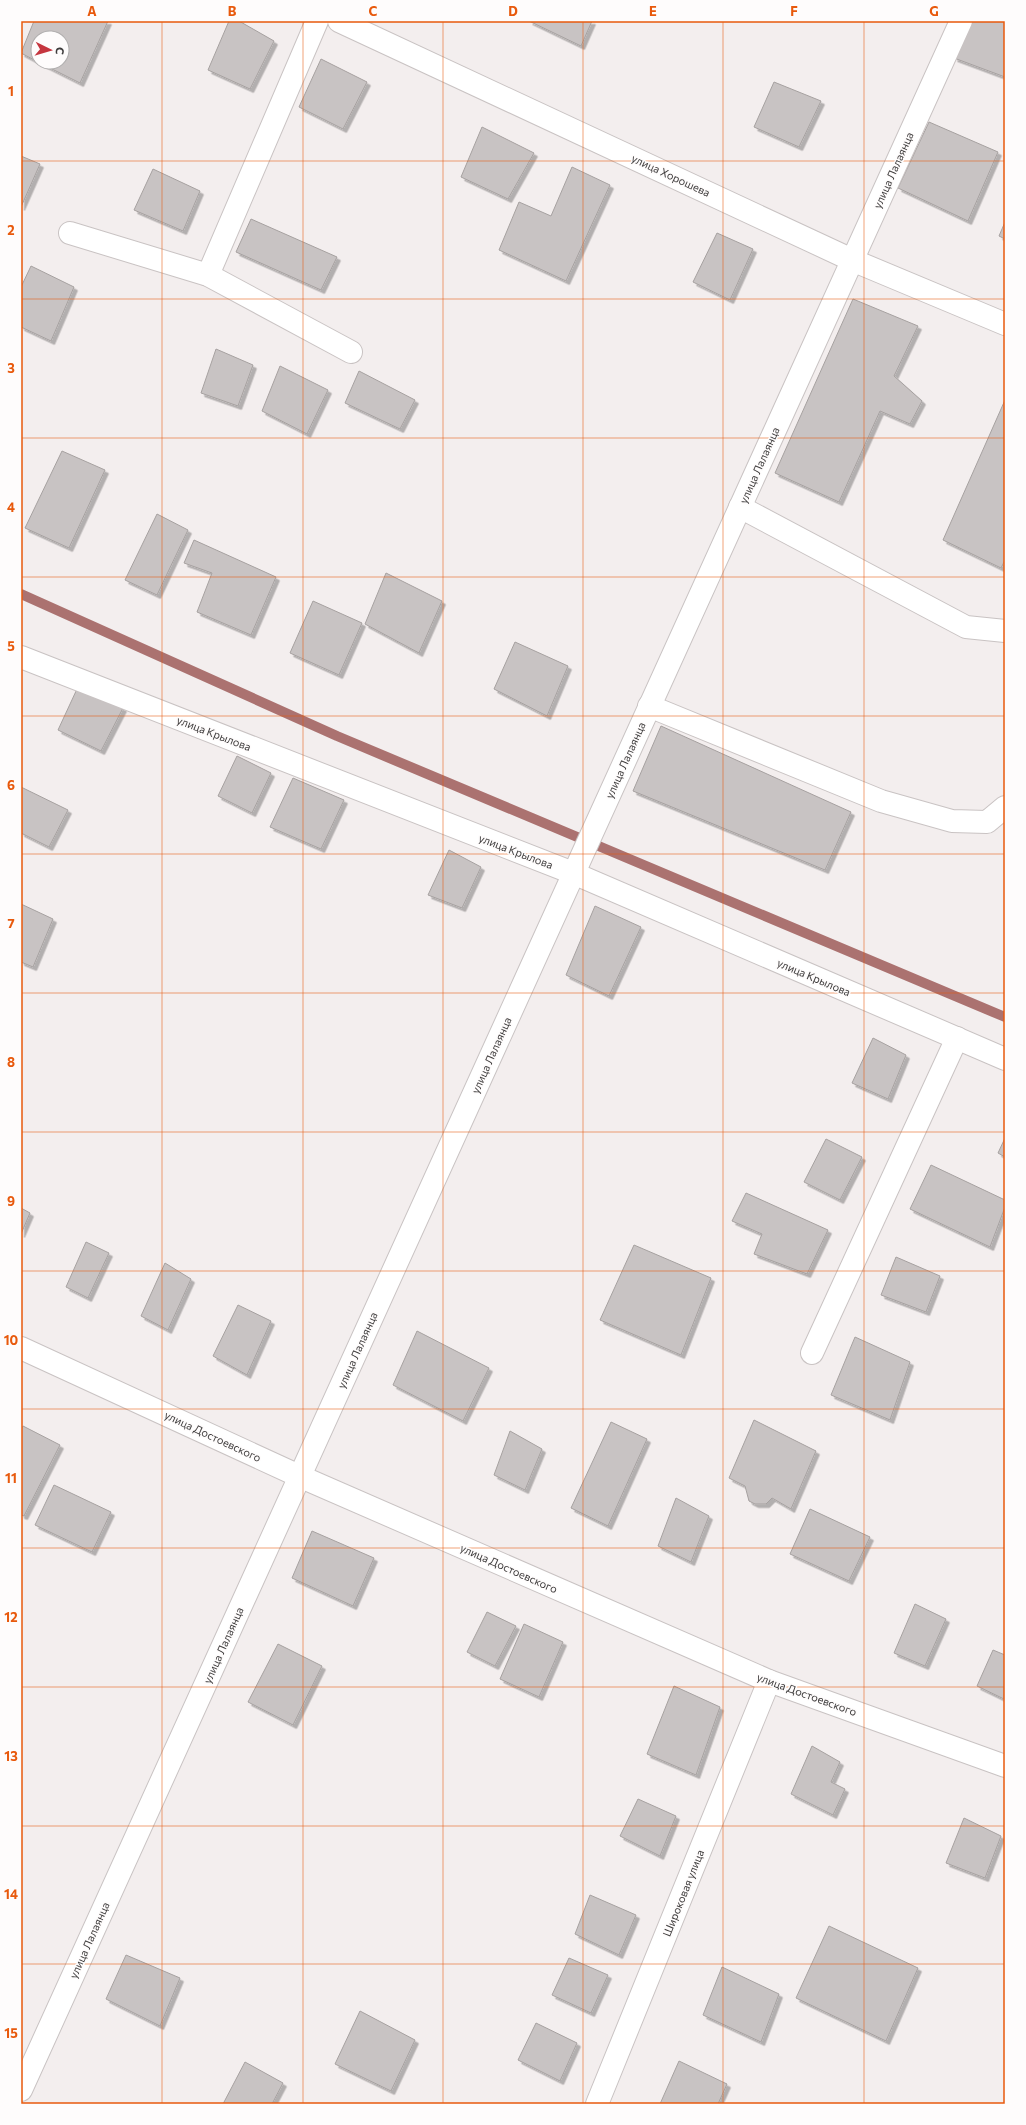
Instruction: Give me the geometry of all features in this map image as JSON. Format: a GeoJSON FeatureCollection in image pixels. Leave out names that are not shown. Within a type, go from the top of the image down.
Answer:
{"type":"FeatureCollection","features":[{"type":"Feature","properties":{"kind":"street"},"geometry":{"type":"LineString","coordinates":[[208,275],[317,21]]}},
{"type":"Feature","properties":{"kind":"street","name":"улица Хорошева"},"geometry":{"type":"LineString","coordinates":[[339,21],[852,260],[1005,324]]}},
{"type":"Feature","properties":{"kind":"street","name":"улица Лалаянца"},"geometry":{"type":"LineString","coordinates":[[21,2090],[960,21]]}},
{"type":"Feature","properties":{"kind":"street"},"geometry":{"type":"LineString","coordinates":[[70,233],[208,275],[351,352]]}},
{"type":"Feature","properties":{"kind":"street"},"geometry":{"type":"LineString","coordinates":[[740,507],[966,627],[1005,631]]}},
{"type":"Feature","properties":{"kind":"street","name":"улица Крылова"},"geometry":{"type":"LineString","coordinates":[[21,657],[573,873],[1005,1059]]}},
{"type":"Feature","properties":{"kind":"street"},"geometry":{"type":"LineString","coordinates":[[649,706],[881,802],[952,821],[987,822],[1005,808]]}},
{"type":"Feature","properties":{"kind":"street"},"geometry":{"type":"LineString","coordinates":[[812,1353],[957,1038]]}},
{"type":"Feature","properties":{"kind":"street","name":"улица Достоевского"},"geometry":{"type":"LineString","coordinates":[[21,1348],[299,1476],[769,1681],[1005,1766]]}},
{"type":"Feature","properties":{"kind":"street","name":"Широковая улица"},"geometry":{"type":"LineString","coordinates":[[597,2104],[769,1681]]}},
{"type":"Feature","properties":{"kind":"building"},"geometry":{"type":"Polygon","coordinates":[[[34,21],[108,21],[80,83],[54,70],[70,70],[70,30],[30,30],[34,21]]]}},
{"type":"Feature","properties":{"kind":"building"},"geometry":{"type":"Polygon","coordinates":[[[229,21],[239,21],[274,41],[250,89],[208,70],[229,21]]]}},
{"type":"Feature","properties":{"kind":"building"},"geometry":{"type":"Polygon","coordinates":[[[529,21],[592,21],[581,46],[529,21]]]}},
{"type":"Feature","properties":{"kind":"building"},"geometry":{"type":"Polygon","coordinates":[[[973,21],[1005,21],[1005,77],[954,58],[973,21]]]}},
{"type":"Feature","properties":{"kind":"building"},"geometry":{"type":"Polygon","coordinates":[[[30,31],[30,58],[21,53],[30,31]]]}},
{"type":"Feature","properties":{"kind":"building"},"geometry":{"type":"Polygon","coordinates":[[[321,59],[367,82],[343,129],[299,107],[321,59]]]}},
{"type":"Feature","properties":{"kind":"building"},"geometry":{"type":"Polygon","coordinates":[[[774,82],[821,101],[799,147],[754,127],[774,82]]]}},
{"type":"Feature","properties":{"kind":"building"},"geometry":{"type":"Polygon","coordinates":[[[929,122],[998,152],[968,221],[898,188],[929,122]]]}},
{"type":"Feature","properties":{"kind":"building"},"geometry":{"type":"Polygon","coordinates":[[[482,127],[534,153],[508,199],[461,177],[482,127]]]}},
{"type":"Feature","properties":{"kind":"building"},"geometry":{"type":"Polygon","coordinates":[[[21,156],[40,164],[21,207],[21,156]]]}},
{"type":"Feature","properties":{"kind":"building"},"geometry":{"type":"Polygon","coordinates":[[[572,167],[610,185],[566,281],[499,250],[519,202],[551,216],[572,167]]]}},
{"type":"Feature","properties":{"kind":"building"},"geometry":{"type":"Polygon","coordinates":[[[153,169],[200,191],[183,231],[134,210],[153,169]]]}},
{"type":"Feature","properties":{"kind":"building"},"geometry":{"type":"Polygon","coordinates":[[[251,219],[337,257],[321,290],[236,252],[251,219]]]}},
{"type":"Feature","properties":{"kind":"building"},"geometry":{"type":"Polygon","coordinates":[[[1005,222],[1005,239],[999,236],[1005,222]]]}},
{"type":"Feature","properties":{"kind":"building"},"geometry":{"type":"Polygon","coordinates":[[[717,233],[753,249],[730,300],[693,282],[717,233]]]}},
{"type":"Feature","properties":{"kind":"building"},"geometry":{"type":"Polygon","coordinates":[[[31,266],[74,287],[51,341],[21,327],[21,287],[31,266]]]}},
{"type":"Feature","properties":{"kind":"building"},"geometry":{"type":"Polygon","coordinates":[[[853,299],[918,326],[894,376],[922,401],[910,424],[880,411],[839,502],[775,473],[853,299]]]}},
{"type":"Feature","properties":{"kind":"building"},"geometry":{"type":"Polygon","coordinates":[[[216,349],[253,365],[238,406],[201,393],[216,349]]]}},
{"type":"Feature","properties":{"kind":"building"},"geometry":{"type":"Polygon","coordinates":[[[280,366],[328,390],[307,434],[262,411],[280,366]]]}},
{"type":"Feature","properties":{"kind":"building"},"geometry":{"type":"Polygon","coordinates":[[[359,371],[415,400],[400,429],[345,403],[359,371]]]}},
{"type":"Feature","properties":{"kind":"building"},"geometry":{"type":"Polygon","coordinates":[[[1005,400],[1005,560],[1001,568],[943,540],[1005,400]]]}},
{"type":"Feature","properties":{"kind":"building"},"geometry":{"type":"Polygon","coordinates":[[[62,451],[105,470],[69,548],[25,528],[62,451]]]}},
{"type":"Feature","properties":{"kind":"building"},"geometry":{"type":"Polygon","coordinates":[[[157,514],[188,530],[157,595],[125,580],[157,514]]]}},
{"type":"Feature","properties":{"kind":"building"},"geometry":{"type":"Polygon","coordinates":[[[194,540],[276,577],[251,635],[197,612],[212,573],[184,563],[194,540]]]}},
{"type":"Feature","properties":{"kind":"building"},"geometry":{"type":"Polygon","coordinates":[[[386,573],[442,601],[419,653],[365,624],[386,573]]]}},
{"type":"Feature","properties":{"kind":"building"},"geometry":{"type":"Polygon","coordinates":[[[313,601],[362,623],[339,675],[290,653],[313,601]]]}},
{"type":"Feature","properties":{"kind":"building"},"geometry":{"type":"Polygon","coordinates":[[[515,642],[568,666],[547,716],[494,689],[515,642]]]}},
{"type":"Feature","properties":{"kind":"building"},"geometry":{"type":"Polygon","coordinates":[[[77,689],[123,708],[101,751],[58,730],[77,689]]]}},
{"type":"Feature","properties":{"kind":"building"},"geometry":{"type":"Polygon","coordinates":[[[661,726],[851,812],[825,870],[633,791],[661,726]]]}},
{"type":"Feature","properties":{"kind":"building"},"geometry":{"type":"Polygon","coordinates":[[[237,756],[271,773],[252,813],[218,796],[237,756]]]}},
{"type":"Feature","properties":{"kind":"building"},"geometry":{"type":"Polygon","coordinates":[[[293,778],[344,800],[321,849],[270,827],[293,778]]]}},
{"type":"Feature","properties":{"kind":"building"},"geometry":{"type":"Polygon","coordinates":[[[21,787],[68,810],[49,847],[21,833],[21,787]]]}},
{"type":"Feature","properties":{"kind":"building"},"geometry":{"type":"Polygon","coordinates":[[[449,850],[481,867],[462,908],[428,895],[449,850]]]}},
{"type":"Feature","properties":{"kind":"building"},"geometry":{"type":"Polygon","coordinates":[[[21,904],[53,919],[33,967],[21,962],[21,904]]]}},
{"type":"Feature","properties":{"kind":"building"},"geometry":{"type":"Polygon","coordinates":[[[595,906],[641,927],[609,996],[566,975],[595,906]]]}},
{"type":"Feature","properties":{"kind":"building"},"geometry":{"type":"Polygon","coordinates":[[[873,1038],[906,1055],[888,1099],[852,1083],[873,1038]]]}},
{"type":"Feature","properties":{"kind":"building"},"geometry":{"type":"Polygon","coordinates":[[[1005,1138],[1005,1157],[998,1153],[1005,1138]]]}},
{"type":"Feature","properties":{"kind":"building"},"geometry":{"type":"Polygon","coordinates":[[[826,1139],[862,1157],[840,1200],[804,1182],[826,1139]]]}},
{"type":"Feature","properties":{"kind":"building"},"geometry":{"type":"Polygon","coordinates":[[[931,1165],[1005,1200],[1005,1207],[990,1247],[910,1209],[931,1165]]]}},
{"type":"Feature","properties":{"kind":"building"},"geometry":{"type":"Polygon","coordinates":[[[746,1193],[828,1230],[807,1274],[754,1254],[762,1234],[732,1221],[746,1193]]]}},
{"type":"Feature","properties":{"kind":"building"},"geometry":{"type":"Polygon","coordinates":[[[21,1208],[30,1213],[21,1234],[21,1208]]]}},
{"type":"Feature","properties":{"kind":"building"},"geometry":{"type":"Polygon","coordinates":[[[86,1242],[109,1253],[88,1298],[66,1287],[86,1242]]]}},
{"type":"Feature","properties":{"kind":"building"},"geometry":{"type":"Polygon","coordinates":[[[634,1245],[711,1278],[681,1355],[600,1320],[634,1245]]]}},
{"type":"Feature","properties":{"kind":"building"},"geometry":{"type":"Polygon","coordinates":[[[896,1257],[940,1276],[926,1312],[881,1295],[896,1257]]]}},
{"type":"Feature","properties":{"kind":"building"},"geometry":{"type":"Polygon","coordinates":[[[165,1263],[191,1279],[168,1330],[141,1316],[165,1263]]]}},
{"type":"Feature","properties":{"kind":"building"},"geometry":{"type":"Polygon","coordinates":[[[238,1305],[271,1321],[247,1375],[213,1356],[238,1305]]]}},
{"type":"Feature","properties":{"kind":"building"},"geometry":{"type":"Polygon","coordinates":[[[417,1331],[489,1368],[463,1421],[393,1385],[417,1331]]]}},
{"type":"Feature","properties":{"kind":"building"},"geometry":{"type":"Polygon","coordinates":[[[855,1337],[910,1362],[890,1420],[831,1395],[855,1337]]]}},
{"type":"Feature","properties":{"kind":"building"},"geometry":{"type":"Polygon","coordinates":[[[754,1420],[816,1451],[791,1509],[772,1498],[766,1504],[755,1504],[749,1501],[745,1486],[729,1478],[754,1420]]]}},
{"type":"Feature","properties":{"kind":"building"},"geometry":{"type":"Polygon","coordinates":[[[611,1422],[647,1439],[608,1526],[571,1508],[611,1422]]]}},
{"type":"Feature","properties":{"kind":"building"},"geometry":{"type":"Polygon","coordinates":[[[23,1426],[60,1445],[24,1516],[21,1515],[21,1430],[23,1426]]]}},
{"type":"Feature","properties":{"kind":"building"},"geometry":{"type":"Polygon","coordinates":[[[510,1431],[542,1449],[525,1490],[494,1475],[510,1431]]]}},
{"type":"Feature","properties":{"kind":"building"},"geometry":{"type":"Polygon","coordinates":[[[54,1485],[111,1512],[92,1552],[35,1525],[54,1485]]]}},
{"type":"Feature","properties":{"kind":"building"},"geometry":{"type":"Polygon","coordinates":[[[676,1498],[709,1516],[691,1562],[658,1546],[676,1498]]]}},
{"type":"Feature","properties":{"kind":"building"},"geometry":{"type":"Polygon","coordinates":[[[810,1509],[870,1537],[849,1581],[790,1554],[810,1509]]]}},
{"type":"Feature","properties":{"kind":"building"},"geometry":{"type":"Polygon","coordinates":[[[312,1531],[374,1558],[353,1606],[292,1578],[312,1531]]]}},
{"type":"Feature","properties":{"kind":"building"},"geometry":{"type":"Polygon","coordinates":[[[915,1604],[946,1619],[925,1666],[894,1653],[915,1604]]]}},
{"type":"Feature","properties":{"kind":"building"},"geometry":{"type":"Polygon","coordinates":[[[487,1612],[516,1626],[495,1666],[467,1652],[487,1612]]]}},
{"type":"Feature","properties":{"kind":"building"},"geometry":{"type":"Polygon","coordinates":[[[524,1624],[563,1642],[539,1697],[500,1679],[524,1624]]]}},
{"type":"Feature","properties":{"kind":"building"},"geometry":{"type":"Polygon","coordinates":[[[278,1644],[322,1666],[293,1725],[248,1702],[278,1644]]]}},
{"type":"Feature","properties":{"kind":"building"},"geometry":{"type":"Polygon","coordinates":[[[993,1650],[1005,1655],[1004,1699],[977,1686],[993,1650]]]}},
{"type":"Feature","properties":{"kind":"building"},"geometry":{"type":"Polygon","coordinates":[[[674,1686],[720,1707],[696,1775],[647,1754],[674,1686]]]}},
{"type":"Feature","properties":{"kind":"building"},"geometry":{"type":"Polygon","coordinates":[[[812,1746],[840,1762],[831,1782],[845,1789],[833,1815],[791,1794],[812,1746]]]}},
{"type":"Feature","properties":{"kind":"building"},"geometry":{"type":"Polygon","coordinates":[[[638,1799],[676,1816],[660,1856],[620,1836],[638,1799]]]}},
{"type":"Feature","properties":{"kind":"building"},"geometry":{"type":"Polygon","coordinates":[[[964,1818],[1001,1836],[985,1878],[946,1863],[964,1818]]]}},
{"type":"Feature","properties":{"kind":"building"},"geometry":{"type":"Polygon","coordinates":[[[590,1895],[636,1915],[619,1955],[575,1934],[590,1895]]]}},
{"type":"Feature","properties":{"kind":"building"},"geometry":{"type":"Polygon","coordinates":[[[829,1926],[918,1968],[886,2041],[796,1998],[829,1926]]]}},
{"type":"Feature","properties":{"kind":"building"},"geometry":{"type":"Polygon","coordinates":[[[126,1955],[180,1978],[160,2026],[106,1999],[126,1955]]]}},
{"type":"Feature","properties":{"kind":"building"},"geometry":{"type":"Polygon","coordinates":[[[569,1958],[608,1975],[591,2013],[552,1995],[569,1958]]]}},
{"type":"Feature","properties":{"kind":"building"},"geometry":{"type":"Polygon","coordinates":[[[722,1967],[779,1994],[761,2042],[703,2015],[722,1967]]]}},
{"type":"Feature","properties":{"kind":"building"},"geometry":{"type":"Polygon","coordinates":[[[360,2011],[415,2040],[391,2091],[335,2064],[360,2011]]]}},
{"type":"Feature","properties":{"kind":"building"},"geometry":{"type":"Polygon","coordinates":[[[536,2023],[577,2043],[560,2081],[518,2060],[536,2023]]]}},
{"type":"Feature","properties":{"kind":"building"},"geometry":{"type":"Polygon","coordinates":[[[679,2061],[727,2084],[718,2104],[660,2104],[679,2061]]]}},
{"type":"Feature","properties":{"kind":"building"},"geometry":{"type":"Polygon","coordinates":[[[245,2062],[283,2083],[272,2104],[223,2104],[245,2062]]]}},
{"type":"Feature","properties":{"kind":"waterway"},"geometry":{"type":"LineString","coordinates":[[21,594],[337,736],[1005,1017]]}}]}
